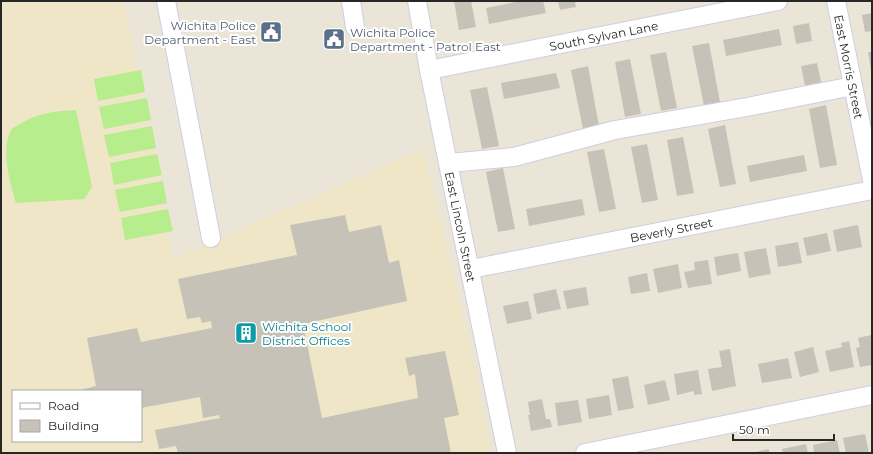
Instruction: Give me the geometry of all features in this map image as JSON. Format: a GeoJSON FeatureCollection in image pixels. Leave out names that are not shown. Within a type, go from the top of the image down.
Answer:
{"type":"FeatureCollection","features":[{"type":"Feature","properties":{"kind":"street"},"geometry":{"type":"LineString","coordinates":[[166,1],[211,238]]}},
{"type":"Feature","properties":{"kind":"street"},"geometry":{"type":"LineString","coordinates":[[351,1],[355,27]]}},
{"type":"Feature","properties":{"kind":"street","name":"East Lincoln Street"},"geometry":{"type":"LineString","coordinates":[[417,1],[429,70],[471,269],[507,453]]}},
{"type":"Feature","properties":{"kind":"street","name":"South Sylvan Lane"},"geometry":{"type":"LineString","coordinates":[[429,70],[778,1]]}},
{"type":"Feature","properties":{"kind":"street","name":"East Morris Street"},"geometry":{"type":"LineString","coordinates":[[836,1],[872,180]]}},
{"type":"Feature","properties":{"kind":"street"},"geometry":{"type":"LineString","coordinates":[[449,163],[514,158],[615,130],[747,107],[853,86]]}},
{"type":"Feature","properties":{"kind":"street","name":"Beverly Street"},"geometry":{"type":"LineString","coordinates":[[471,269],[872,190]]}},
{"type":"Feature","properties":{"kind":"street"},"geometry":{"type":"LineString","coordinates":[[585,453],[872,396]]}},
{"type":"Feature","properties":{"kind":"shaded area"},"geometry":{"type":"Polygon","coordinates":[[[1,1],[124,1],[173,259],[423,149],[477,375],[490,453],[1,453],[1,1]]]}},
{"type":"Feature","properties":{"kind":"green space"},"geometry":{"type":"Polygon","coordinates":[[[141,70],[145,92],[98,101],[94,79],[141,70]]]}},
{"type":"Feature","properties":{"kind":"green space"},"geometry":{"type":"Polygon","coordinates":[[[147,98],[151,120],[104,129],[99,107],[147,98]]]}},
{"type":"Feature","properties":{"kind":"green space"},"geometry":{"type":"Polygon","coordinates":[[[76,110],[92,187],[84,199],[16,203],[11,186],[6,155],[8,137],[12,129],[33,117],[54,112],[76,110]]]}},
{"type":"Feature","properties":{"kind":"green space"},"geometry":{"type":"Polygon","coordinates":[[[152,126],[156,148],[109,157],[104,135],[152,126]]]}},
{"type":"Feature","properties":{"kind":"green space"},"geometry":{"type":"Polygon","coordinates":[[[157,154],[162,175],[114,185],[110,163],[157,154]]]}},
{"type":"Feature","properties":{"kind":"green space"},"geometry":{"type":"Polygon","coordinates":[[[163,181],[167,203],[120,212],[115,190],[163,181]]]}},
{"type":"Feature","properties":{"kind":"green space"},"geometry":{"type":"Polygon","coordinates":[[[168,209],[173,231],[125,240],[121,218],[168,209]]]}},
{"type":"Feature","properties":{"kind":"building"},"geometry":{"type":"Polygon","coordinates":[[[454,1],[471,1],[476,27],[459,30],[454,1]]]}},
{"type":"Feature","properties":{"kind":"building"},"geometry":{"type":"Polygon","coordinates":[[[521,1],[543,1],[546,13],[489,24],[486,8],[521,1]]]}},
{"type":"Feature","properties":{"kind":"building"},"geometry":{"type":"Polygon","coordinates":[[[558,1],[575,1],[576,7],[560,10],[558,1]]]}},
{"type":"Feature","properties":{"kind":"building"},"geometry":{"type":"Polygon","coordinates":[[[872,13],[872,31],[865,32],[862,15],[872,13]]]}},
{"type":"Feature","properties":{"kind":"building"},"geometry":{"type":"Polygon","coordinates":[[[809,23],[812,41],[796,44],[793,26],[809,23]]]}},
{"type":"Feature","properties":{"kind":"building"},"geometry":{"type":"Polygon","coordinates":[[[779,29],[782,45],[726,56],[723,40],[779,29]]]}},
{"type":"Feature","properties":{"kind":"building"},"geometry":{"type":"Polygon","coordinates":[[[709,43],[720,102],[704,106],[692,46],[709,43]]]}},
{"type":"Feature","properties":{"kind":"building"},"geometry":{"type":"Polygon","coordinates":[[[666,52],[677,108],[661,111],[650,55],[666,52]]]}},
{"type":"Feature","properties":{"kind":"building"},"geometry":{"type":"Polygon","coordinates":[[[868,52],[872,52],[872,70],[871,70],[868,52]]]}},
{"type":"Feature","properties":{"kind":"building"},"geometry":{"type":"Polygon","coordinates":[[[630,59],[641,114],[625,117],[615,62],[630,59]]]}},
{"type":"Feature","properties":{"kind":"building"},"geometry":{"type":"Polygon","coordinates":[[[817,63],[821,82],[805,86],[801,66],[817,63]]]}},
{"type":"Feature","properties":{"kind":"building"},"geometry":{"type":"Polygon","coordinates":[[[588,66],[599,126],[583,129],[571,70],[588,66]]]}},
{"type":"Feature","properties":{"kind":"building"},"geometry":{"type":"Polygon","coordinates":[[[556,73],[560,88],[504,99],[501,83],[556,73]]]}},
{"type":"Feature","properties":{"kind":"building"},"geometry":{"type":"Polygon","coordinates":[[[487,87],[499,146],[482,149],[470,90],[487,87]]]}},
{"type":"Feature","properties":{"kind":"building"},"geometry":{"type":"Polygon","coordinates":[[[826,105],[837,165],[820,168],[809,109],[826,105]]]}},
{"type":"Feature","properties":{"kind":"building"},"geometry":{"type":"Polygon","coordinates":[[[725,125],[736,184],[720,187],[708,129],[725,125]]]}},
{"type":"Feature","properties":{"kind":"building"},"geometry":{"type":"Polygon","coordinates":[[[683,137],[694,193],[677,196],[667,140],[683,137]]]}},
{"type":"Feature","properties":{"kind":"building"},"geometry":{"type":"Polygon","coordinates":[[[647,144],[658,200],[642,203],[631,147],[647,144]]]}},
{"type":"Feature","properties":{"kind":"building"},"geometry":{"type":"Polygon","coordinates":[[[604,149],[616,209],[599,212],[587,152],[604,149]]]}},
{"type":"Feature","properties":{"kind":"building"},"geometry":{"type":"Polygon","coordinates":[[[804,155],[807,171],[750,182],[747,166],[804,155]]]}},
{"type":"Feature","properties":{"kind":"building"},"geometry":{"type":"Polygon","coordinates":[[[503,168],[515,229],[498,232],[486,172],[503,168]]]}},
{"type":"Feature","properties":{"kind":"building"},"geometry":{"type":"Polygon","coordinates":[[[582,199],[585,215],[529,226],[526,209],[582,199]]]}},
{"type":"Feature","properties":{"kind":"building","name":"Wichita School District Offices"},"geometry":{"type":"Polygon","coordinates":[[[345,215],[349,232],[381,225],[389,263],[399,260],[407,301],[303,324],[322,418],[418,398],[415,374],[409,376],[405,358],[445,351],[459,415],[444,418],[451,453],[178,453],[176,446],[159,449],[155,430],[220,418],[219,415],[203,418],[200,397],[142,408],[142,390],[80,390],[96,386],[87,338],[137,328],[141,342],[212,328],[211,321],[202,323],[200,317],[187,319],[178,279],[297,255],[290,225],[345,215]]]}},
{"type":"Feature","properties":{"kind":"building"},"geometry":{"type":"Polygon","coordinates":[[[858,225],[862,247],[837,252],[833,230],[858,225]]]}},
{"type":"Feature","properties":{"kind":"building"},"geometry":{"type":"Polygon","coordinates":[[[827,233],[831,251],[807,256],[803,238],[827,233]]]}},
{"type":"Feature","properties":{"kind":"building"},"geometry":{"type":"Polygon","coordinates":[[[798,242],[802,263],[778,267],[775,246],[798,242]]]}},
{"type":"Feature","properties":{"kind":"building"},"geometry":{"type":"Polygon","coordinates":[[[766,248],[771,274],[749,278],[744,252],[766,248]]]}},
{"type":"Feature","properties":{"kind":"building"},"geometry":{"type":"Polygon","coordinates":[[[738,253],[741,271],[717,276],[714,257],[738,253]]]}},
{"type":"Feature","properties":{"kind":"building"},"geometry":{"type":"Polygon","coordinates":[[[708,260],[712,284],[688,288],[684,272],[695,270],[694,262],[708,260]]]}},
{"type":"Feature","properties":{"kind":"building"},"geometry":{"type":"Polygon","coordinates":[[[678,264],[682,288],[658,293],[653,269],[678,264]]]}},
{"type":"Feature","properties":{"kind":"building"},"geometry":{"type":"Polygon","coordinates":[[[647,273],[650,291],[631,294],[628,277],[647,273]]]}},
{"type":"Feature","properties":{"kind":"building"},"geometry":{"type":"Polygon","coordinates":[[[586,287],[589,305],[567,309],[563,291],[586,287]]]}},
{"type":"Feature","properties":{"kind":"building"},"geometry":{"type":"Polygon","coordinates":[[[556,289],[561,309],[537,314],[533,294],[556,289]]]}},
{"type":"Feature","properties":{"kind":"building"},"geometry":{"type":"Polygon","coordinates":[[[528,301],[532,319],[507,324],[503,306],[528,301]]]}},
{"type":"Feature","properties":{"kind":"building"},"geometry":{"type":"Polygon","coordinates":[[[871,335],[872,365],[860,367],[856,348],[860,347],[858,338],[871,335]]]}},
{"type":"Feature","properties":{"kind":"building"},"geometry":{"type":"Polygon","coordinates":[[[849,341],[854,367],[830,372],[825,351],[842,347],[841,343],[849,341]]]}},
{"type":"Feature","properties":{"kind":"building"},"geometry":{"type":"Polygon","coordinates":[[[813,347],[819,372],[800,377],[794,352],[813,347]]]}},
{"type":"Feature","properties":{"kind":"building"},"geometry":{"type":"Polygon","coordinates":[[[730,349],[736,386],[712,391],[708,369],[722,367],[719,351],[730,349]]]}},
{"type":"Feature","properties":{"kind":"building"},"geometry":{"type":"Polygon","coordinates":[[[788,358],[792,378],[762,383],[758,364],[788,358]]]}},
{"type":"Feature","properties":{"kind":"building"},"geometry":{"type":"Polygon","coordinates":[[[698,370],[702,394],[694,395],[694,391],[677,395],[674,374],[698,370]]]}},
{"type":"Feature","properties":{"kind":"building"},"geometry":{"type":"Polygon","coordinates":[[[628,376],[634,408],[618,411],[612,379],[628,376]]]}},
{"type":"Feature","properties":{"kind":"building"},"geometry":{"type":"Polygon","coordinates":[[[665,380],[670,400],[648,405],[644,385],[665,380]]]}},
{"type":"Feature","properties":{"kind":"building"},"geometry":{"type":"Polygon","coordinates":[[[609,395],[612,415],[589,419],[586,399],[609,395]]]}},
{"type":"Feature","properties":{"kind":"building"},"geometry":{"type":"Polygon","coordinates":[[[542,399],[546,419],[550,419],[552,427],[531,431],[528,415],[530,415],[528,402],[542,399]]]}},
{"type":"Feature","properties":{"kind":"building"},"geometry":{"type":"Polygon","coordinates":[[[578,400],[582,422],[558,426],[555,403],[578,400]]]}},
{"type":"Feature","properties":{"kind":"building"},"geometry":{"type":"Polygon","coordinates":[[[865,434],[869,453],[846,453],[843,438],[865,434]]]}},
{"type":"Feature","properties":{"kind":"building"},"geometry":{"type":"Polygon","coordinates":[[[837,440],[840,453],[814,453],[813,445],[837,440]]]}},
{"type":"Feature","properties":{"kind":"building"},"geometry":{"type":"Polygon","coordinates":[[[806,444],[808,453],[783,453],[782,449],[806,444]]]}},
{"type":"Feature","properties":{"kind":"building"},"geometry":{"type":"Polygon","coordinates":[[[769,449],[769,453],[756,453],[756,452],[769,449]]]}},
{"type":"Feature","properties":{"kind":"place","name":"Wichita Police Department - East"},"geometry":{"type":"Point","coordinates":[271,32]}},
{"type":"Feature","properties":{"kind":"place","name":"Wichita Police Department - Patrol East"},"geometry":{"type":"Point","coordinates":[334,39]}},
{"type":"Feature","properties":{"kind":"place","name":"Wichita School District Offices"},"geometry":{"type":"Point","coordinates":[246,333]}}]}
